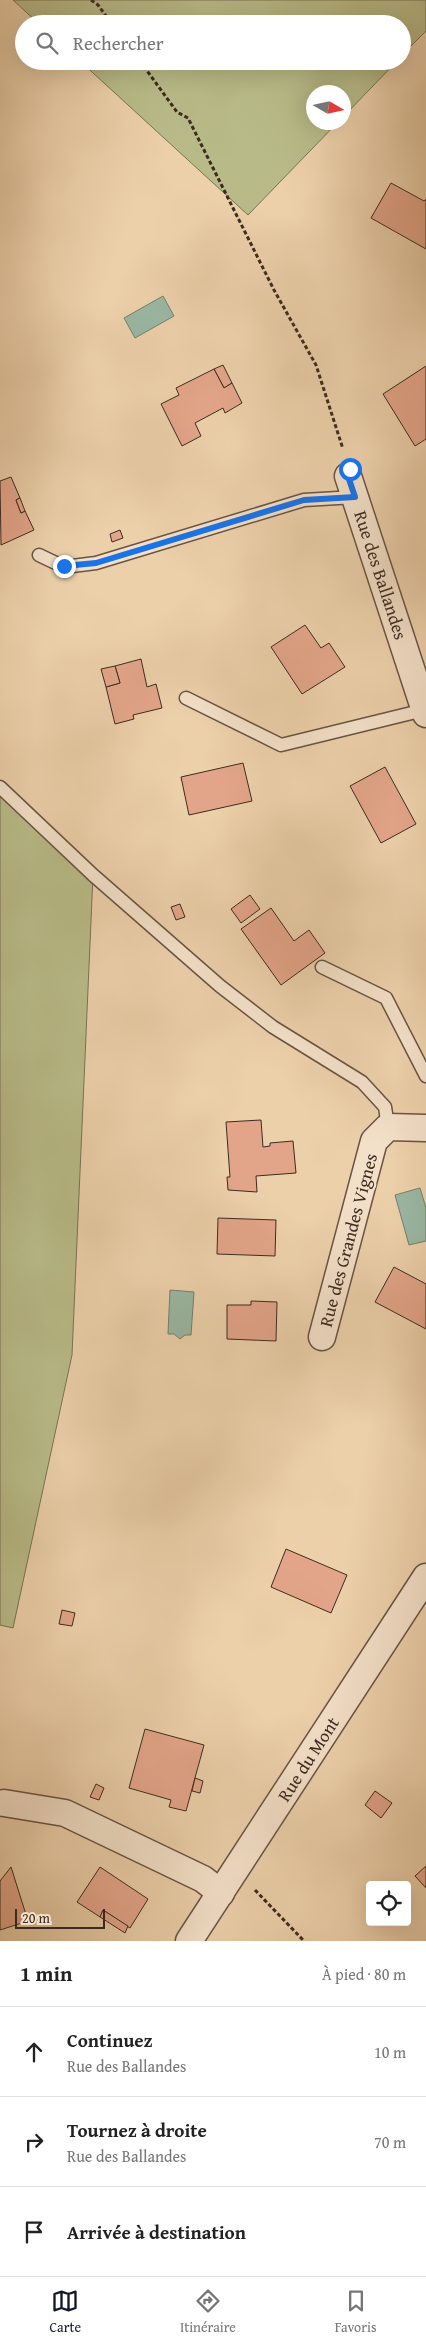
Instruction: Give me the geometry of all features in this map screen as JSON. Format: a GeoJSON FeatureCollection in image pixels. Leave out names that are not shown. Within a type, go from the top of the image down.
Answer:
{"type":"FeatureCollection","features":[{"type":"Feature","properties":{"kind":"street","name":"Rue des Ballandes"},"geometry":{"type":"LineString","coordinates":[[352,486],[425,712]]}},
{"type":"Feature","properties":{"kind":"street"},"geometry":{"type":"LineString","coordinates":[[388,1127],[426,1128]]}},
{"type":"Feature","properties":{"kind":"street","name":"Rue des Grandes Vignes"},"geometry":{"type":"LineString","coordinates":[[322,1337],[374,1141],[388,1127]]}},
{"type":"Feature","properties":{"kind":"street","name":"Rue du Mont"},"geometry":{"type":"LineString","coordinates":[[189,1941],[426,1577]]}},
{"type":"Feature","properties":{"kind":"street"},"geometry":{"type":"LineString","coordinates":[[4,1803],[65,1813],[203,1879],[221,1894]]}},
{"type":"Feature","properties":{"kind":"lane","name":"Rue des Ballandes"},"geometry":{"type":"LineString","coordinates":[[39,555],[64,566],[96,563],[352,486]]}},
{"type":"Feature","properties":{"kind":"lane","name":"Rue des Ballandes"},"geometry":{"type":"LineString","coordinates":[[186,698],[281,745],[425,712]]}},
{"type":"Feature","properties":{"kind":"lane"},"geometry":{"type":"LineString","coordinates":[[0,787],[93,875],[220,986],[273,1027],[362,1082],[386,1107],[388,1127]]}},
{"type":"Feature","properties":{"kind":"lane"},"geometry":{"type":"LineString","coordinates":[[322,968],[386,998],[426,1076]]}},
{"type":"Feature","properties":{"kind":"path"},"geometry":{"type":"LineString","coordinates":[[91,0],[98,5],[105,15]]}},
{"type":"Feature","properties":{"kind":"path"},"geometry":{"type":"LineString","coordinates":[[147,70],[177,112],[188,118],[274,290],[316,366],[350,469],[352,486]]}},
{"type":"Feature","properties":{"kind":"path"},"geometry":{"type":"LineString","coordinates":[[236,1870],[304,1941]]}},
{"type":"Feature","properties":{"kind":"green space"},"geometry":{"type":"Polygon","coordinates":[[[13,0],[426,0],[426,31],[411,46],[411,15],[29,15],[13,0]]]}},
{"type":"Feature","properties":{"kind":"green space"},"geometry":{"type":"Polygon","coordinates":[[[90,70],[388,70],[351,109],[351,85],[306,85],[306,130],[330,130],[248,215],[90,70]]]}},
{"type":"Feature","properties":{"kind":"green space"},"geometry":{"type":"Polygon","coordinates":[[[0,787],[93,875],[72,1355],[13,1628],[0,1625],[0,787]]]}},
{"type":"Feature","properties":{"kind":"shaded area"},"geometry":{"type":"Polygon","coordinates":[[[163,296],[174,316],[135,338],[124,318],[163,296]]]}},
{"type":"Feature","properties":{"kind":"shaded area"},"geometry":{"type":"Polygon","coordinates":[[[420,1188],[426,1208],[426,1241],[409,1245],[395,1195],[420,1188]]]}},
{"type":"Feature","properties":{"kind":"shaded area"},"geometry":{"type":"Polygon","coordinates":[[[170,1290],[194,1292],[191,1335],[185,1335],[180,1339],[174,1334],[168,1334],[170,1290]]]}},
{"type":"Feature","properties":{"kind":"building"},"geometry":{"type":"Polygon","coordinates":[[[391,183],[424,201],[426,199],[426,249],[371,218],[391,183]]]}},
{"type":"Feature","properties":{"kind":"building"},"geometry":{"type":"Polygon","coordinates":[[[223,365],[232,383],[224,388],[214,369],[223,365]]]}},
{"type":"Feature","properties":{"kind":"building"},"geometry":{"type":"Polygon","coordinates":[[[426,366],[426,439],[415,446],[383,394],[426,366]]]}},
{"type":"Feature","properties":{"kind":"building"},"geometry":{"type":"Polygon","coordinates":[[[214,369],[224,388],[232,383],[242,403],[225,413],[223,408],[195,423],[201,436],[182,446],[161,404],[179,395],[176,388],[214,369]]]}},
{"type":"Feature","properties":{"kind":"building"},"geometry":{"type":"Polygon","coordinates":[[[11,477],[20,498],[16,500],[21,513],[25,511],[34,530],[1,545],[0,481],[11,477]]]}},
{"type":"Feature","properties":{"kind":"building"},"geometry":{"type":"Polygon","coordinates":[[[20,498],[25,511],[21,513],[16,500],[20,498]]]}},
{"type":"Feature","properties":{"kind":"building"},"geometry":{"type":"Polygon","coordinates":[[[120,530],[123,538],[112,542],[110,534],[120,530]]]}},
{"type":"Feature","properties":{"kind":"building"},"geometry":{"type":"Polygon","coordinates":[[[305,625],[321,648],[329,643],[345,667],[302,694],[271,647],[305,625]]]}},
{"type":"Feature","properties":{"kind":"building"},"geometry":{"type":"Polygon","coordinates":[[[141,659],[147,687],[156,684],[162,708],[133,715],[134,719],[115,724],[106,687],[120,683],[115,666],[141,659]]]}},
{"type":"Feature","properties":{"kind":"building"},"geometry":{"type":"Polygon","coordinates":[[[115,666],[120,683],[106,687],[101,669],[115,666]]]}},
{"type":"Feature","properties":{"kind":"building"},"geometry":{"type":"Polygon","coordinates":[[[243,763],[252,801],[189,815],[181,777],[243,763]]]}},
{"type":"Feature","properties":{"kind":"building"},"geometry":{"type":"Polygon","coordinates":[[[385,767],[416,824],[381,843],[350,786],[385,767]]]}},
{"type":"Feature","properties":{"kind":"building"},"geometry":{"type":"Polygon","coordinates":[[[250,895],[260,909],[241,923],[231,909],[250,895]]]}},
{"type":"Feature","properties":{"kind":"building"},"geometry":{"type":"Polygon","coordinates":[[[180,904],[185,917],[176,920],[171,907],[180,904]]]}},
{"type":"Feature","properties":{"kind":"building"},"geometry":{"type":"Polygon","coordinates":[[[271,908],[294,941],[309,930],[325,953],[281,985],[241,929],[271,908]]]}},
{"type":"Feature","properties":{"kind":"building"},"geometry":{"type":"Polygon","coordinates":[[[261,1120],[263,1147],[270,1146],[270,1143],[293,1141],[296,1173],[256,1176],[257,1192],[228,1190],[227,1177],[230,1177],[226,1122],[261,1120]]]}},
{"type":"Feature","properties":{"kind":"building"},"geometry":{"type":"Polygon","coordinates":[[[218,1218],[276,1220],[275,1256],[217,1254],[218,1218]]]}},
{"type":"Feature","properties":{"kind":"building"},"geometry":{"type":"Polygon","coordinates":[[[394,1267],[426,1284],[426,1329],[375,1302],[394,1267]]]}},
{"type":"Feature","properties":{"kind":"building"},"geometry":{"type":"Polygon","coordinates":[[[251,1301],[277,1302],[276,1341],[227,1339],[227,1305],[251,1305],[251,1301]]]}},
{"type":"Feature","properties":{"kind":"building"},"geometry":{"type":"Polygon","coordinates":[[[286,1549],[347,1575],[331,1613],[271,1587],[286,1549]]]}},
{"type":"Feature","properties":{"kind":"building"},"geometry":{"type":"Polygon","coordinates":[[[62,1610],[75,1613],[72,1626],[59,1624],[62,1610]]]}},
{"type":"Feature","properties":{"kind":"building"},"geometry":{"type":"Polygon","coordinates":[[[145,1729],[204,1745],[186,1811],[169,1807],[171,1800],[129,1788],[145,1729]]]}},
{"type":"Feature","properties":{"kind":"building"},"geometry":{"type":"Polygon","coordinates":[[[195,1778],[203,1781],[200,1793],[192,1791],[195,1778]]]}},
{"type":"Feature","properties":{"kind":"building"},"geometry":{"type":"Polygon","coordinates":[[[96,1784],[104,1788],[99,1800],[90,1797],[96,1784]]]}},
{"type":"Feature","properties":{"kind":"building"},"geometry":{"type":"Polygon","coordinates":[[[375,1791],[392,1803],[381,1818],[365,1805],[375,1791]]]}},
{"type":"Feature","properties":{"kind":"building"},"geometry":{"type":"Polygon","coordinates":[[[426,1866],[426,1888],[415,1876],[426,1866]]]}},
{"type":"Feature","properties":{"kind":"building"},"geometry":{"type":"Polygon","coordinates":[[[11,1867],[28,1921],[0,1930],[0,1881],[11,1867]]]}},
{"type":"Feature","properties":{"kind":"building"},"geometry":{"type":"Polygon","coordinates":[[[100,1867],[148,1899],[130,1928],[103,1910],[100,1917],[77,1902],[100,1867]]]}},
{"type":"Feature","properties":{"kind":"building"},"geometry":{"type":"Polygon","coordinates":[[[103,1910],[128,1926],[125,1933],[100,1917],[103,1910]]]}},
{"type":"Feature","properties":{"kind":"route"},"geometry":{"type":"LineString","coordinates":[[64,566],[96,563],[304,500],[355,497],[348,476],[350,469]]}}]}
